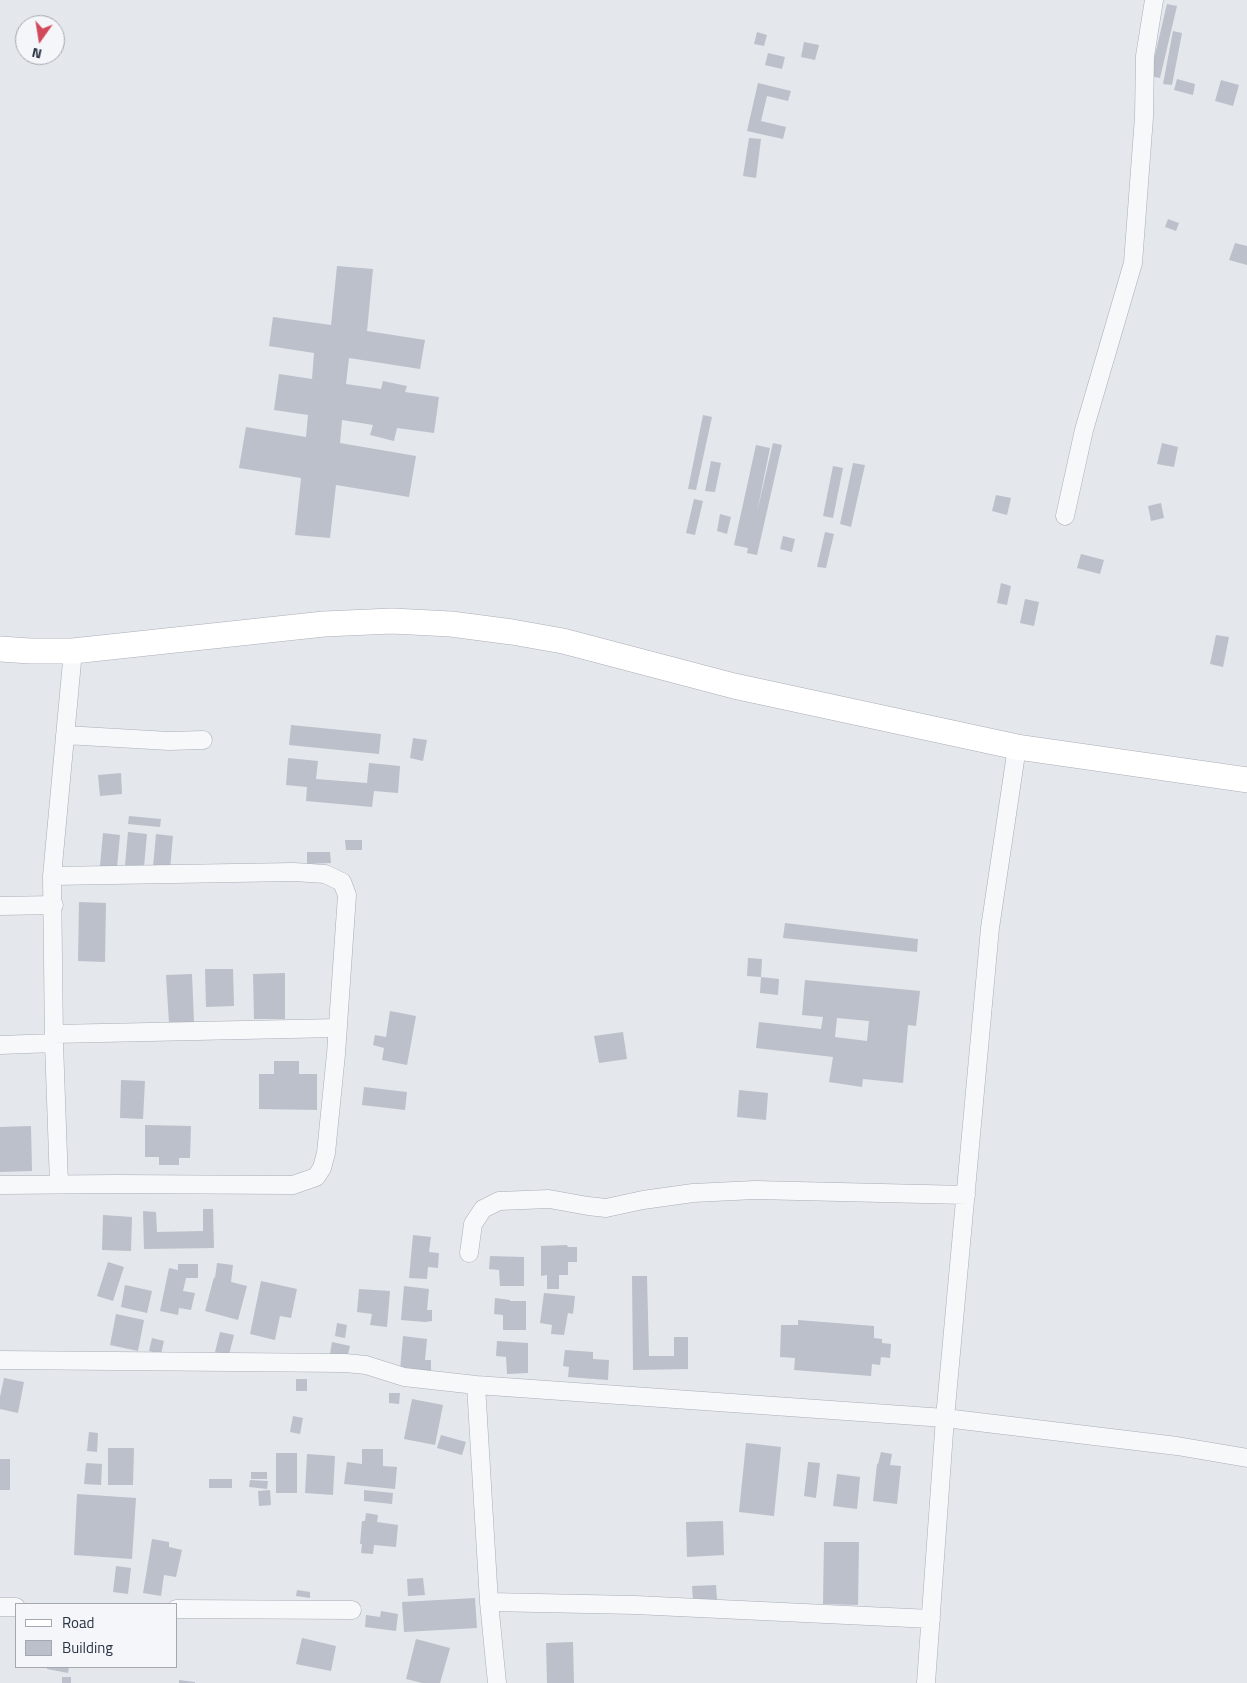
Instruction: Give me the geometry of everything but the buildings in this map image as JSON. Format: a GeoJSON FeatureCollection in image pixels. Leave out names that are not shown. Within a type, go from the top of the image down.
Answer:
{"type":"FeatureCollection","features":[{"type":"Feature","properties":{"kind":"main road"},"geometry":{"type":"LineString","coordinates":[[0,649],[30,652],[73,651],[324,624],[392,621],[451,624],[563,641],[734,686],[1017,747],[1247,780]]}},
{"type":"Feature","properties":{"kind":"street"},"geometry":{"type":"LineString","coordinates":[[1065,516],[1084,430],[1133,263],[1144,117],[1145,56],[1154,0]]}},
{"type":"Feature","properties":{"kind":"street"},"geometry":{"type":"LineString","coordinates":[[59,1184],[54,1038],[54,905],[52,876],[73,651]]}},
{"type":"Feature","properties":{"kind":"street"},"geometry":{"type":"LineString","coordinates":[[65,735],[169,741],[203,740]]}},
{"type":"Feature","properties":{"kind":"street"},"geometry":{"type":"LineString","coordinates":[[926,1683],[945,1418],[990,928],[1017,747]]}},
{"type":"Feature","properties":{"kind":"street"},"geometry":{"type":"LineString","coordinates":[[0,1185],[293,1185],[316,1177],[322,1168],[326,1153],[338,1028],[347,894],[342,882],[325,874],[294,872],[52,876]]}},
{"type":"Feature","properties":{"kind":"street"},"geometry":{"type":"LineString","coordinates":[[0,906],[54,905]]}},
{"type":"Feature","properties":{"kind":"street"},"geometry":{"type":"LineString","coordinates":[[0,1044],[54,1038],[338,1028]]}},
{"type":"Feature","properties":{"kind":"street"},"geometry":{"type":"LineString","coordinates":[[469,1253],[473,1224],[484,1209],[499,1200],[550,1199],[606,1208],[643,1200],[692,1193],[755,1190],[966,1195]]}},
{"type":"Feature","properties":{"kind":"street"},"geometry":{"type":"LineString","coordinates":[[0,1360],[345,1363],[372,1366],[390,1374],[404,1377],[476,1385],[945,1418],[1168,1445],[1247,1458]]}},
{"type":"Feature","properties":{"kind":"street"},"geometry":{"type":"LineString","coordinates":[[476,1385],[489,1602],[497,1683]]}},
{"type":"Feature","properties":{"kind":"street"},"geometry":{"type":"LineString","coordinates":[[489,1602],[634,1605],[931,1619]]}},
{"type":"Feature","properties":{"kind":"street"},"geometry":{"type":"LineString","coordinates":[[0,1607],[15,1607]]}},
{"type":"Feature","properties":{"kind":"street"},"geometry":{"type":"LineString","coordinates":[[178,1609],[352,1610]]}}]}
